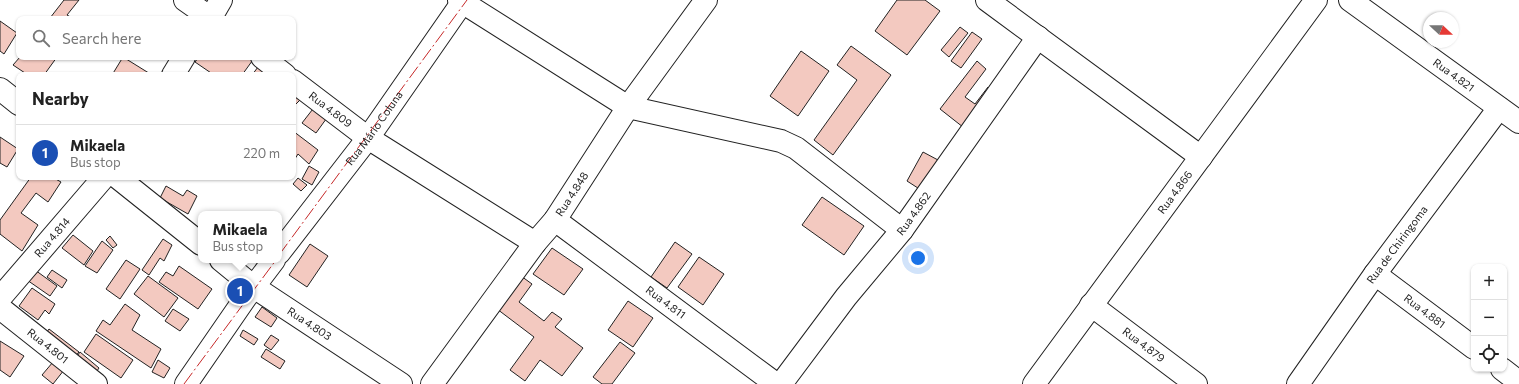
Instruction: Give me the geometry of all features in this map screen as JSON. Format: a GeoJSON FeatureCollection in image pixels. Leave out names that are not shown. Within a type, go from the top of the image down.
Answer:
{"type":"FeatureCollection","features":[{"type":"Feature","properties":{"kind":"street"},"geometry":{"type":"LineString","coordinates":[[185,0],[213,14]]}},
{"type":"Feature","properties":{"kind":"street","name":"Rua 4.848"},"geometry":{"type":"LineString","coordinates":[[432,384],[535,243],[555,220],[628,107],[706,0]]}},
{"type":"Feature","properties":{"kind":"street"},"geometry":{"type":"LineString","coordinates":[[988,0],[1200,157]]}},
{"type":"Feature","properties":{"kind":"street","name":"Rua 4.866"},"geometry":{"type":"LineString","coordinates":[[1034,384],[1316,0]]}},
{"type":"Feature","properties":{"kind":"street","name":"Rua 4.821"},"geometry":{"type":"LineString","coordinates":[[1350,0],[1519,122]]}},
{"type":"Feature","properties":{"kind":"street"},"geometry":{"type":"LineString","coordinates":[[462,1],[628,107],[781,141],[796,148],[902,230]]}},
{"type":"Feature","properties":{"kind":"street","name":"Rua Mário Coluna"},"geometry":{"type":"LineString","coordinates":[[282,249],[368,138],[462,1]]}},
{"type":"Feature","properties":{"kind":"street","name":"Rua 4.862"},"geometry":{"type":"LineString","coordinates":[[781,384],[846,297],[902,230],[1038,37]]}},
{"type":"Feature","properties":{"kind":"street"},"geometry":{"type":"LineString","coordinates":[[174,72],[182,60]]}},
{"type":"Feature","properties":{"kind":"street"},"geometry":{"type":"LineString","coordinates":[[266,60],[281,72]]}},
{"type":"Feature","properties":{"kind":"street","name":"Rua 4.809"},"geometry":{"type":"LineString","coordinates":[[296,83],[368,138],[535,243]]}},
{"type":"Feature","properties":{"kind":"street"},"geometry":{"type":"LineString","coordinates":[[0,89],[16,102]]}},
{"type":"Feature","properties":{"kind":"street","name":"Rua de Chiringoma"},"geometry":{"type":"LineString","coordinates":[[1298,384],[1375,274],[1499,108]]}},
{"type":"Feature","properties":{"kind":"street","name":"Rua 4.814"},"geometry":{"type":"LineString","coordinates":[[0,298],[101,180]]}},
{"type":"Feature","properties":{"kind":"street"},"geometry":{"type":"LineString","coordinates":[[121,180],[198,242]]}},
{"type":"Feature","properties":{"kind":"street","name":"Rua 4.811"},"geometry":{"type":"LineString","coordinates":[[555,220],[776,384]]}},
{"type":"Feature","properties":{"kind":"street","name":"Rua 4.803"},"geometry":{"type":"LineString","coordinates":[[224,263],[254,287],[401,384]]}},
{"type":"Feature","properties":{"kind":"street"},"geometry":{"type":"LineString","coordinates":[[186,384],[246,297],[272,263]]}},
{"type":"Feature","properties":{"kind":"street","name":"Rua 4.881"},"geometry":{"type":"LineString","coordinates":[[1375,274],[1471,346]]}},
{"type":"Feature","properties":{"kind":"street","name":"Rua 4.879"},"geometry":{"type":"LineString","coordinates":[[1091,305],[1196,384]]}},
{"type":"Feature","properties":{"kind":"street","name":"Rua 4.801"},"geometry":{"type":"LineString","coordinates":[[0,308],[96,384]]}},
{"type":"Feature","properties":{"kind":"street"},"geometry":{"type":"LineString","coordinates":[[1506,372],[1519,382]]}},
{"type":"Feature","properties":{"kind":"building"},"geometry":{"type":"Polygon","coordinates":[[[64,0],[79,0],[67,15],[69,16],[52,16],[64,0]]]}},
{"type":"Feature","properties":{"kind":"building"},"geometry":{"type":"Polygon","coordinates":[[[897,0],[925,0],[940,11],[907,55],[875,31],[897,0]]]}},
{"type":"Feature","properties":{"kind":"building"},"geometry":{"type":"Polygon","coordinates":[[[0,21],[16,32],[16,35],[4,54],[0,51],[0,21]]]}},
{"type":"Feature","properties":{"kind":"building"},"geometry":{"type":"Polygon","coordinates":[[[960,27],[968,33],[949,57],[941,50],[960,27]]]}},
{"type":"Feature","properties":{"kind":"building"},"geometry":{"type":"Polygon","coordinates":[[[972,32],[982,39],[961,68],[951,61],[972,32]]]}},
{"type":"Feature","properties":{"kind":"building"},"geometry":{"type":"Polygon","coordinates":[[[851,46],[891,75],[833,155],[814,140],[857,80],[837,65],[851,46]]]}},
{"type":"Feature","properties":{"kind":"building"},"geometry":{"type":"Polygon","coordinates":[[[801,51],[829,71],[798,116],[770,96],[801,51]]]}},
{"type":"Feature","properties":{"kind":"building"},"geometry":{"type":"Polygon","coordinates":[[[17,60],[55,60],[46,72],[24,72],[13,65],[17,60]]]}},
{"type":"Feature","properties":{"kind":"building"},"geometry":{"type":"Polygon","coordinates":[[[121,60],[128,60],[147,72],[114,72],[121,60]]]}},
{"type":"Feature","properties":{"kind":"building"},"geometry":{"type":"Polygon","coordinates":[[[197,60],[253,60],[244,72],[210,72],[195,62],[197,60]]]}},
{"type":"Feature","properties":{"kind":"building"},"geometry":{"type":"Polygon","coordinates":[[[977,61],[986,69],[965,97],[975,104],[988,87],[996,94],[968,131],[940,109],[977,61]]]}},
{"type":"Feature","properties":{"kind":"building"},"geometry":{"type":"Polygon","coordinates":[[[261,63],[274,72],[254,72],[261,63]]]}},
{"type":"Feature","properties":{"kind":"building"},"geometry":{"type":"Polygon","coordinates":[[[296,95],[302,98],[296,104],[296,95]]]}},
{"type":"Feature","properties":{"kind":"building"},"geometry":{"type":"Polygon","coordinates":[[[316,105],[329,115],[316,133],[302,123],[316,105]]]}},
{"type":"Feature","properties":{"kind":"building"},"geometry":{"type":"Polygon","coordinates":[[[296,133],[318,150],[309,164],[298,154],[296,157],[296,133]]]}},
{"type":"Feature","properties":{"kind":"building"},"geometry":{"type":"Polygon","coordinates":[[[0,137],[16,148],[16,152],[7,167],[0,163],[0,137]]]}},
{"type":"Feature","properties":{"kind":"building"},"geometry":{"type":"Polygon","coordinates":[[[923,152],[938,160],[921,190],[907,181],[923,152]]]}},
{"type":"Feature","properties":{"kind":"building"},"geometry":{"type":"Polygon","coordinates":[[[309,166],[319,172],[312,185],[302,179],[309,166]]]}},
{"type":"Feature","properties":{"kind":"building"},"geometry":{"type":"Polygon","coordinates":[[[298,178],[307,185],[301,191],[293,184],[298,178]]]}},
{"type":"Feature","properties":{"kind":"building"},"geometry":{"type":"Polygon","coordinates":[[[29,180],[57,180],[61,182],[48,202],[36,193],[21,213],[38,225],[22,251],[0,234],[0,220],[29,180]]]}},
{"type":"Feature","properties":{"kind":"building"},"geometry":{"type":"Polygon","coordinates":[[[166,186],[183,196],[187,190],[197,196],[188,214],[160,198],[166,186]]]}},
{"type":"Feature","properties":{"kind":"building"},"geometry":{"type":"Polygon","coordinates":[[[822,197],[864,226],[844,255],[802,225],[822,197]]]}},
{"type":"Feature","properties":{"kind":"building"},"geometry":{"type":"Polygon","coordinates":[[[73,235],[93,251],[84,265],[62,248],[73,235]]]}},
{"type":"Feature","properties":{"kind":"building"},"geometry":{"type":"Polygon","coordinates":[[[110,236],[117,245],[113,248],[106,240],[110,236]]]}},
{"type":"Feature","properties":{"kind":"building"},"geometry":{"type":"Polygon","coordinates":[[[163,239],[172,245],[164,261],[160,258],[149,275],[142,270],[163,239]]]}},
{"type":"Feature","properties":{"kind":"building"},"geometry":{"type":"Polygon","coordinates":[[[102,241],[113,250],[97,273],[85,266],[102,241]]]}},
{"type":"Feature","properties":{"kind":"building"},"geometry":{"type":"Polygon","coordinates":[[[675,242],[692,254],[667,288],[651,277],[675,242]]]}},
{"type":"Feature","properties":{"kind":"building"},"geometry":{"type":"Polygon","coordinates":[[[310,244],[328,256],[307,287],[289,275],[310,244]]]}},
{"type":"Feature","properties":{"kind":"building"},"geometry":{"type":"Polygon","coordinates":[[[552,248],[583,269],[564,295],[533,274],[552,248]]]}},
{"type":"Feature","properties":{"kind":"building"},"geometry":{"type":"Polygon","coordinates":[[[699,257],[724,274],[703,305],[678,287],[699,257]]]}},
{"type":"Feature","properties":{"kind":"building"},"geometry":{"type":"Polygon","coordinates":[[[126,260],[140,269],[120,299],[106,289],[126,260]]]}},
{"type":"Feature","properties":{"kind":"building"},"geometry":{"type":"Polygon","coordinates":[[[179,266],[212,289],[198,309],[159,282],[166,272],[173,276],[179,266]]]}},
{"type":"Feature","properties":{"kind":"building"},"geometry":{"type":"Polygon","coordinates":[[[35,270],[57,286],[50,296],[27,280],[35,270]]]}},
{"type":"Feature","properties":{"kind":"building"},"geometry":{"type":"Polygon","coordinates":[[[52,270],[67,280],[62,288],[47,277],[52,270]]]}},
{"type":"Feature","properties":{"kind":"building"},"geometry":{"type":"Polygon","coordinates":[[[148,276],[178,298],[164,317],[134,294],[148,276]]]}},
{"type":"Feature","properties":{"kind":"building"},"geometry":{"type":"Polygon","coordinates":[[[521,276],[532,284],[519,302],[544,321],[552,312],[562,319],[555,327],[583,348],[562,376],[540,360],[525,381],[510,370],[534,337],[497,309],[521,276]]]}},
{"type":"Feature","properties":{"kind":"building"},"geometry":{"type":"Polygon","coordinates":[[[32,288],[55,304],[49,314],[45,310],[38,320],[19,306],[32,288]]]}},
{"type":"Feature","properties":{"kind":"building"},"geometry":{"type":"Polygon","coordinates":[[[628,301],[653,318],[633,347],[608,330],[628,301]]]}},
{"type":"Feature","properties":{"kind":"building"},"geometry":{"type":"Polygon","coordinates":[[[125,304],[140,315],[132,330],[161,349],[151,368],[96,331],[103,320],[110,325],[125,304]]]}},
{"type":"Feature","properties":{"kind":"building"},"geometry":{"type":"Polygon","coordinates":[[[262,307],[277,318],[271,327],[255,317],[262,307]]]}},
{"type":"Feature","properties":{"kind":"building"},"geometry":{"type":"Polygon","coordinates":[[[173,309],[189,319],[180,331],[165,321],[173,309]]]}},
{"type":"Feature","properties":{"kind":"building"},"geometry":{"type":"Polygon","coordinates":[[[49,329],[79,352],[71,361],[42,339],[49,329]]]}},
{"type":"Feature","properties":{"kind":"building"},"geometry":{"type":"Polygon","coordinates":[[[243,330],[258,339],[254,345],[240,336],[243,330]]]}},
{"type":"Feature","properties":{"kind":"building"},"geometry":{"type":"Polygon","coordinates":[[[96,334],[133,360],[121,378],[84,352],[96,334]]]}},
{"type":"Feature","properties":{"kind":"building"},"geometry":{"type":"Polygon","coordinates":[[[271,335],[279,340],[271,350],[264,345],[271,335]]]}},
{"type":"Feature","properties":{"kind":"building"},"geometry":{"type":"Polygon","coordinates":[[[0,341],[24,356],[10,377],[0,370],[0,341]]]}},
{"type":"Feature","properties":{"kind":"building"},"geometry":{"type":"Polygon","coordinates":[[[620,342],[635,353],[612,384],[602,384],[593,377],[620,342]]]}},
{"type":"Feature","properties":{"kind":"building"},"geometry":{"type":"Polygon","coordinates":[[[266,349],[285,361],[280,369],[261,357],[266,349]]]}},
{"type":"Feature","properties":{"kind":"building"},"geometry":{"type":"Polygon","coordinates":[[[80,352],[99,368],[92,378],[73,362],[80,352]]]}},
{"type":"Feature","properties":{"kind":"building"},"geometry":{"type":"Polygon","coordinates":[[[158,360],[170,368],[164,378],[152,372],[158,360]]]}},
{"type":"Feature","properties":{"kind":"building"},"geometry":{"type":"Polygon","coordinates":[[[53,362],[64,370],[53,384],[42,375],[53,362]]]}},
{"type":"Feature","properties":{"kind":"power"},"geometry":{"type":"LineString","coordinates":[[282,251],[467,0]]}},
{"type":"Feature","properties":{"kind":"power"},"geometry":{"type":"LineString","coordinates":[[184,384],[274,263]]}},
{"type":"Feature","properties":{"kind":"place","name":"Mikaela"},"geometry":{"type":"Point","coordinates":[240,291]}}]}
